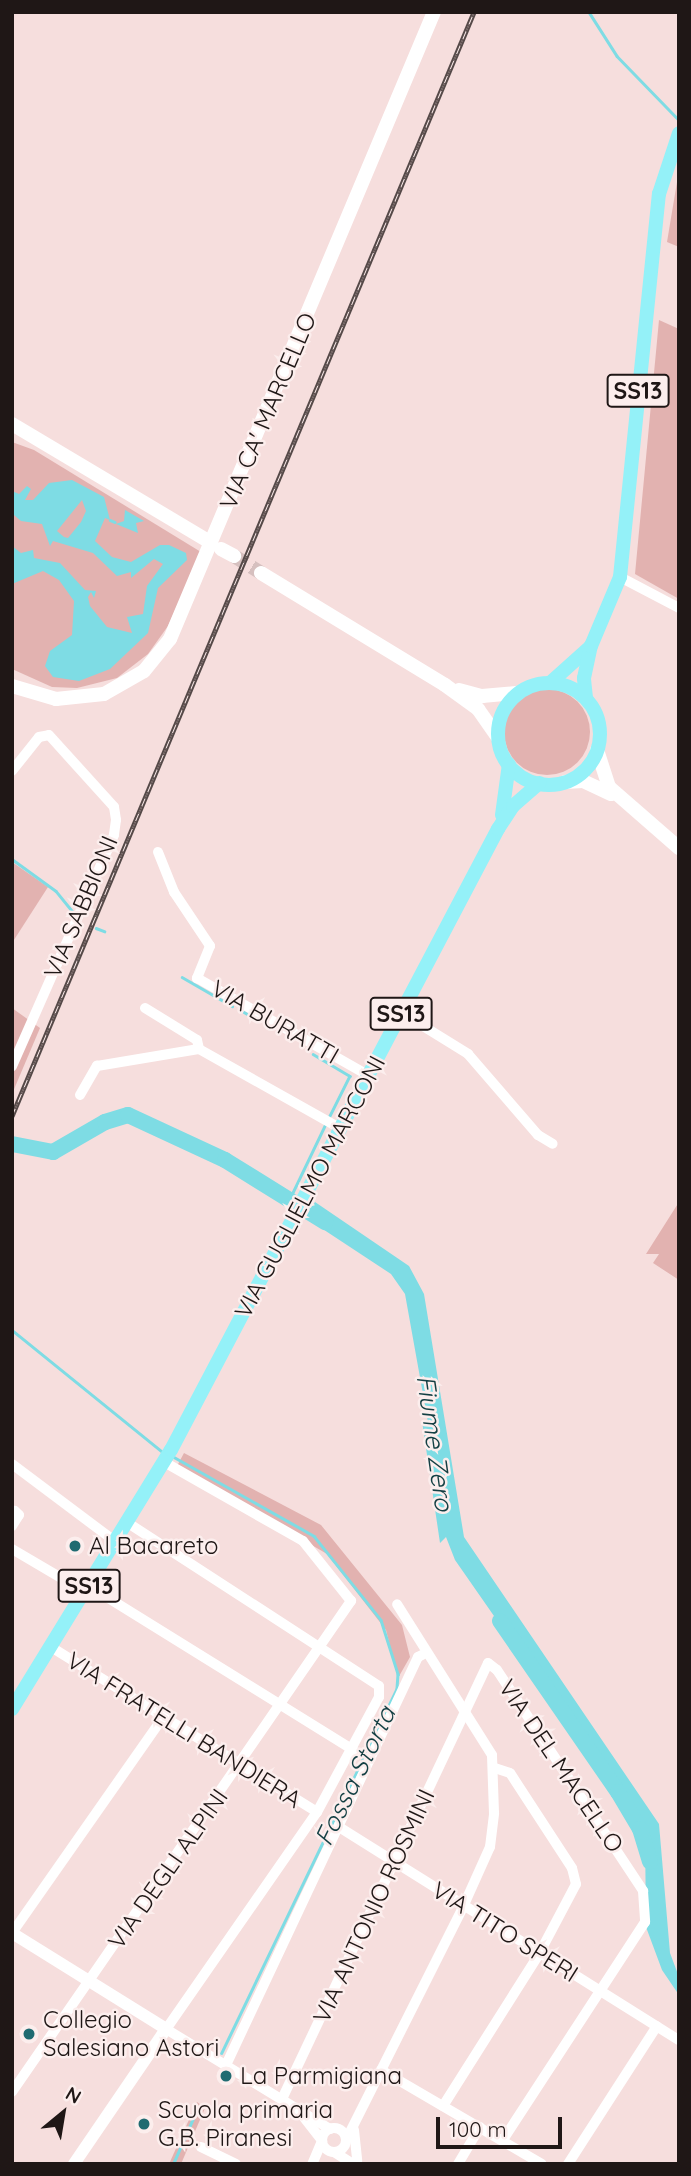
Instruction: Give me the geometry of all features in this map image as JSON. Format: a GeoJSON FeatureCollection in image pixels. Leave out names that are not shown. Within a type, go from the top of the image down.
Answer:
{"type":"FeatureCollection","features":[{"type":"Feature","properties":{"kind":"main road","name":"VIA CA' MARCELLO"},"geometry":{"type":"LineString","coordinates":[[12,686],[56,699],[104,694],[137,677],[170,639],[434,12]]}},
{"type":"Feature","properties":{"kind":"main road","name":"SS13"},"geometry":{"type":"LineString","coordinates":[[597,750],[599,723],[586,698],[584,678],[591,646],[620,577],[659,194],[679,134]]}},
{"type":"Feature","properties":{"kind":"main road","name":"VIA CA' MARCELLO"},"geometry":{"type":"LineString","coordinates":[[12,424],[205,539]]}},
{"type":"Feature","properties":{"kind":"main road"},"geometry":{"type":"LineString","coordinates":[[261,573],[445,685],[478,709],[498,738]]}},
{"type":"Feature","properties":{"kind":"main road","name":"SS13"},"geometry":{"type":"LineString","coordinates":[[519,693],[550,683],[591,646]]}},
{"type":"Feature","properties":{"kind":"main road"},"geometry":{"type":"LineString","coordinates":[[550,683],[567,686],[586,698]]}},
{"type":"Feature","properties":{"kind":"main road"},"geometry":{"type":"LineString","coordinates":[[445,685],[482,696],[519,693]]}},
{"type":"Feature","properties":{"kind":"main road"},"geometry":{"type":"LineString","coordinates":[[498,738],[502,715],[519,693]]}},
{"type":"Feature","properties":{"kind":"main road","name":"VIA GUGLIELMO MARCONI"},"geometry":{"type":"LineString","coordinates":[[498,738],[509,764],[508,793],[498,829]]}},
{"type":"Feature","properties":{"kind":"main road"},"geometry":{"type":"LineString","coordinates":[[565,782],[583,771],[597,750]]}},
{"type":"Feature","properties":{"kind":"main road"},"geometry":{"type":"LineString","coordinates":[[597,750],[601,773],[618,798]]}},
{"type":"Feature","properties":{"kind":"main road"},"geometry":{"type":"LineString","coordinates":[[509,764],[539,783],[592,784],[618,798],[679,848]]}},
{"type":"Feature","properties":{"kind":"main road","name":"VIA GUGLIELMO MARCONI"},"geometry":{"type":"LineString","coordinates":[[12,1709],[168,1456],[498,829],[513,806],[539,783]]}},
{"type":"Feature","properties":{"kind":"street"},"geometry":{"type":"LineString","coordinates":[[620,577],[679,608]]}},
{"type":"Feature","properties":{"kind":"street","name":"VIA SABBIONI"},"geometry":{"type":"LineString","coordinates":[[12,771],[39,737],[49,735],[114,807],[116,820],[114,835],[12,1066]]}},
{"type":"Feature","properties":{"kind":"street","name":"VIA BURATTI"},"geometry":{"type":"LineString","coordinates":[[158,852],[174,892],[210,946],[197,978],[368,1075]]}},
{"type":"Feature","properties":{"kind":"street"},"geometry":{"type":"LineString","coordinates":[[145,1008],[197,1040],[199,1049]]}},
{"type":"Feature","properties":{"kind":"street"},"geometry":{"type":"LineString","coordinates":[[402,1013],[468,1054],[538,1135],[552,1144]]}},
{"type":"Feature","properties":{"kind":"street"},"geometry":{"type":"LineString","coordinates":[[80,1095],[97,1066],[199,1049],[340,1128]]}},
{"type":"Feature","properties":{"kind":"street","name":"VIA DEGLI ALPINI"},"geometry":{"type":"LineString","coordinates":[[12,2092],[351,1601],[331,1571],[303,1541],[168,1456]]}},
{"type":"Feature","properties":{"kind":"street"},"geometry":{"type":"LineString","coordinates":[[12,1464],[116,1542]]}},
{"type":"Feature","properties":{"kind":"street"},"geometry":{"type":"LineString","coordinates":[[12,1526],[19,1515],[15,1511]]}},
{"type":"Feature","properties":{"kind":"street"},"geometry":{"type":"LineString","coordinates":[[74,2164],[317,1812],[353,1750],[379,1697],[379,1686],[321,1645],[128,1523]]}},
{"type":"Feature","properties":{"kind":"street"},"geometry":{"type":"LineString","coordinates":[[12,1549],[87,1589],[353,1750]]}},
{"type":"Feature","properties":{"kind":"street"},"geometry":{"type":"LineString","coordinates":[[313,2162],[346,2140],[355,2126],[490,1847],[495,1768],[492,1755],[397,1604]]}},
{"type":"Feature","properties":{"kind":"street","name":"VIA FRATELLI BANDIERA"},"geometry":{"type":"LineString","coordinates":[[51,1647],[317,1812]]}},
{"type":"Feature","properties":{"kind":"street"},"geometry":{"type":"LineString","coordinates":[[226,2065],[418,1657],[426,1653]]}},
{"type":"Feature","properties":{"kind":"street","name":"VIA DEL MACELLO"},"geometry":{"type":"LineString","coordinates":[[466,1713],[488,1663],[497,1670],[643,1891],[645,1922]]}},
{"type":"Feature","properties":{"kind":"street","name":"VIA ANTONIO ROSMINI"},"geometry":{"type":"LineString","coordinates":[[287,2102],[395,1862],[466,1713]]}},
{"type":"Feature","properties":{"kind":"street"},"geometry":{"type":"LineString","coordinates":[[163,1717],[12,1933],[334,2129],[346,2140],[357,2163]]}},
{"type":"Feature","properties":{"kind":"street"},"geometry":{"type":"LineString","coordinates":[[443,2106],[539,1954],[576,1884],[572,1868],[510,1773],[495,1768]]}},
{"type":"Feature","properties":{"kind":"street","name":"VIA TITO SPERI"},"geometry":{"type":"LineString","coordinates":[[339,1827],[679,2040]]}},
{"type":"Feature","properties":{"kind":"street","name":"VIA TITO SPERI"},"geometry":{"type":"LineString","coordinates":[[601,1992],[645,1922]]}},
{"type":"Feature","properties":{"kind":"street"},"geometry":{"type":"LineString","coordinates":[[503,2140],[601,1992]]}},
{"type":"Feature","properties":{"kind":"street"},"geometry":{"type":"LineString","coordinates":[[568,2164],[657,2026]]}},
{"type":"Feature","properties":{"kind":"street"},"geometry":{"type":"LineString","coordinates":[[381,2070],[542,2164]]}},
{"type":"Feature","properties":{"kind":"street"},"geometry":{"type":"LineString","coordinates":[[287,2102],[310,2124],[331,2152],[357,2163]]}},
{"type":"Feature","properties":{"kind":"street"},"geometry":{"type":"LineString","coordinates":[[313,2162],[322,2141],[334,2129],[360,2115]]}},
{"type":"Feature","properties":{"kind":"street"},"geometry":{"type":"LineString","coordinates":[[310,2124],[313,2162]]}},
{"type":"Feature","properties":{"kind":"street"},"geometry":{"type":"LineString","coordinates":[[355,2126],[357,2163]]}},
{"type":"Feature","properties":{"kind":"street"},"geometry":{"type":"LineString","coordinates":[[458,2164],[480,2127]]}},
{"type":"Feature","properties":{"kind":"street"},"geometry":{"type":"LineString","coordinates":[[201,2147],[236,2164]]}},
{"type":"Feature","properties":{"kind":"shaded area"},"geometry":{"type":"Polygon","coordinates":[[[679,170],[679,247],[667,242],[679,170]]]}},
{"type":"Feature","properties":{"kind":"shaded area"},"geometry":{"type":"Polygon","coordinates":[[[659,320],[679,329],[679,599],[635,574],[659,320]]]}},
{"type":"Feature","properties":{"kind":"shaded area"},"geometry":{"type":"Polygon","coordinates":[[[12,442],[34,450],[201,552],[168,626],[148,654],[117,678],[77,688],[52,687],[12,669],[12,442]]]}},
{"type":"Feature","properties":{"kind":"shaded area"},"geometry":{"type":"Polygon","coordinates":[[[547,689],[571,696],[583,708],[590,732],[583,756],[571,768],[547,775],[523,768],[511,756],[504,732],[511,708],[523,696],[547,689]]]}},
{"type":"Feature","properties":{"kind":"shaded area"},"geometry":{"type":"Polygon","coordinates":[[[12,862],[48,887],[12,943],[12,862]]]}},
{"type":"Feature","properties":{"kind":"shaded area"},"geometry":{"type":"Polygon","coordinates":[[[12,1008],[40,1028],[12,1094],[12,1008]]]}},
{"type":"Feature","properties":{"kind":"shaded area"},"geometry":{"type":"Polygon","coordinates":[[[679,1202],[679,1280],[653,1263],[659,1254],[646,1254],[679,1202]]]}},
{"type":"Feature","properties":{"kind":"shaded area"},"geometry":{"type":"Polygon","coordinates":[[[184,1453],[321,1525],[402,1625],[410,1657],[398,1678],[386,1630],[327,1554],[177,1466],[184,1453]]]}},
{"type":"Feature","properties":{"kind":"shaded area"},"geometry":{"type":"Polygon","coordinates":[[[197,2102],[205,2108],[181,2164],[169,2164],[197,2102]]]}},
{"type":"Feature","properties":{"kind":"water"},"geometry":{"type":"Polygon","coordinates":[[[72,480],[104,497],[110,520],[105,518],[95,541],[112,557],[131,562],[160,545],[169,545],[186,553],[187,560],[158,588],[148,633],[110,669],[79,681],[53,677],[45,666],[50,651],[72,635],[74,601],[59,580],[43,571],[12,584],[12,546],[21,553],[33,550],[34,558],[60,563],[85,590],[96,591],[94,598],[91,592],[88,597],[90,606],[107,627],[132,633],[127,617],[143,614],[147,586],[163,564],[154,559],[131,578],[131,572],[117,576],[93,553],[53,541],[50,546],[42,524],[21,521],[14,515],[12,491],[19,494],[27,486],[31,489],[25,500],[33,500],[49,483],[72,480]],[[82,500],[57,531],[68,538],[86,511],[82,500]]]}},
{"type":"Feature","properties":{"kind":"water"},"geometry":{"type":"Polygon","coordinates":[[[125,510],[144,521],[136,523],[138,533],[116,524],[124,521],[125,510]]]}},
{"type":"Feature","properties":{"kind":"water"},"geometry":{"type":"Polygon","coordinates":[[[315,1202],[409,1266],[424,1294],[464,1537],[659,1824],[670,1953],[679,1977],[679,1995],[662,1970],[646,1927],[645,1833],[455,1560],[446,1537],[440,1543],[422,1421],[428,1422],[405,1294],[391,1274],[306,1218],[315,1202]]]}},
{"type":"Feature","properties":{"kind":"waterway"},"geometry":{"type":"LineString","coordinates":[[589,12],[617,56],[679,120]]}},
{"type":"Feature","properties":{"kind":"waterway"},"geometry":{"type":"LineString","coordinates":[[110,520],[115,522]]}},
{"type":"Feature","properties":{"kind":"waterway"},"geometry":{"type":"LineString","coordinates":[[12,859],[56,891],[74,913]]}},
{"type":"Feature","properties":{"kind":"waterway"},"geometry":{"type":"LineString","coordinates":[[96,928],[104,931]]}},
{"type":"Feature","properties":{"kind":"waterway"},"geometry":{"type":"LineString","coordinates":[[182,977],[232,1006]]}},
{"type":"Feature","properties":{"kind":"waterway"},"geometry":{"type":"LineString","coordinates":[[244,1012],[249,1015]]}},
{"type":"Feature","properties":{"kind":"waterway"},"geometry":{"type":"LineString","coordinates":[[313,1054],[350,1076],[330,1116]]}},
{"type":"Feature","properties":{"kind":"waterway","name":"Fiume Zero"},"geometry":{"type":"LineString","coordinates":[[12,1144],[53,1152],[105,1122],[128,1115],[225,1160],[325,1222]]}},
{"type":"Feature","properties":{"kind":"waterway"},"geometry":{"type":"LineString","coordinates":[[289,1200],[325,1125]]}},
{"type":"Feature","properties":{"kind":"waterway","name":"Fossa Storta"},"geometry":{"type":"LineString","coordinates":[[12,1330],[164,1453]]}},
{"type":"Feature","properties":{"kind":"waterway","name":"Fossa Storta"},"geometry":{"type":"LineString","coordinates":[[174,1457],[314,1536],[381,1620],[398,1674],[397,1689],[222,2053]]}},
{"type":"Feature","properties":{"kind":"waterway","name":"Fiume Zero"},"geometry":{"type":"LineString","coordinates":[[500,1621],[618,1792],[640,1829],[650,1862]]}},
{"type":"Feature","properties":{"kind":"waterway","name":"Fossa Storta"},"geometry":{"type":"LineString","coordinates":[[173,2164],[198,2107]]}},
{"type":"Feature","properties":{"kind":"tunnel"},"geometry":{"type":"LineString","coordinates":[[234,556],[261,573]]}},
{"type":"Feature","properties":{"kind":"railway"},"geometry":{"type":"LineString","coordinates":[[12,1116],[474,12]]}},
{"type":"Feature","properties":{"kind":"place","name":"Al Bacareto"},"geometry":{"type":"Point","coordinates":[75,1546]}},
{"type":"Feature","properties":{"kind":"place","name":"Collegio Salesiano Astori"},"geometry":{"type":"Point","coordinates":[29,2034]}},
{"type":"Feature","properties":{"kind":"place","name":"La Parmigiana"},"geometry":{"type":"Point","coordinates":[226,2076]}},
{"type":"Feature","properties":{"kind":"place","name":"Scuola primaria G.B. Piranesi"},"geometry":{"type":"Point","coordinates":[144,2124]}}]}
